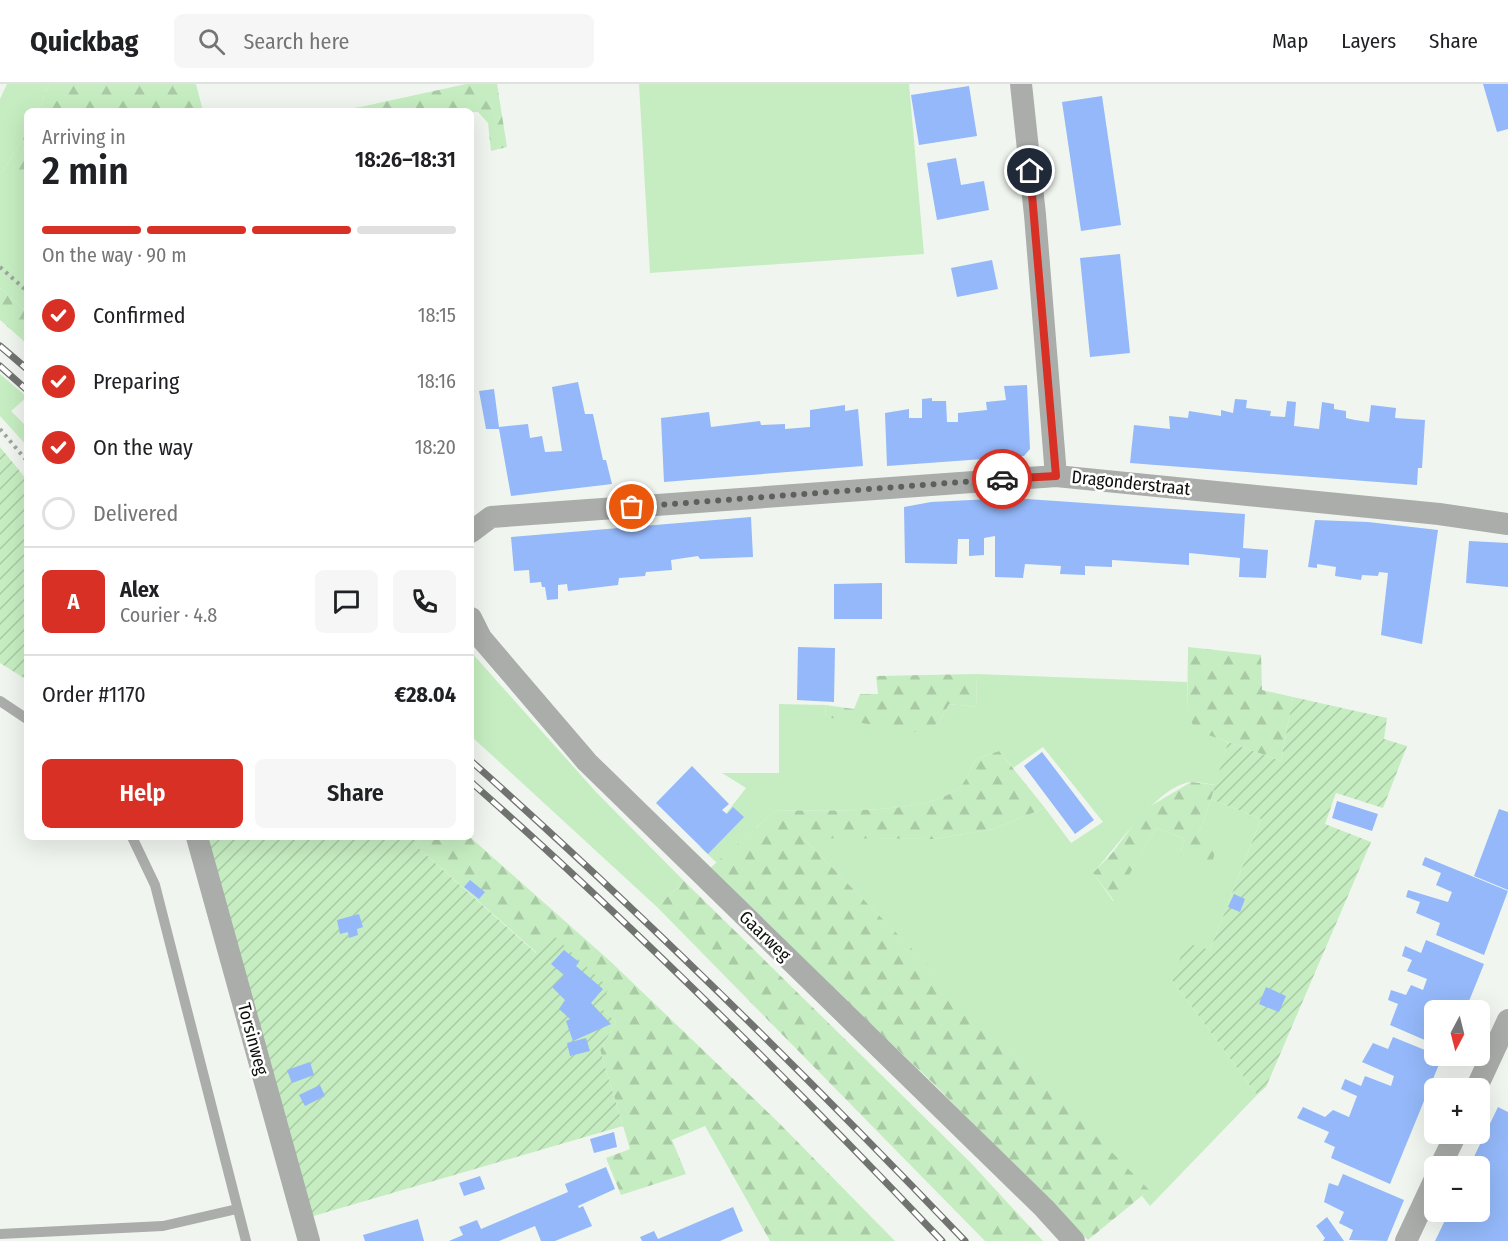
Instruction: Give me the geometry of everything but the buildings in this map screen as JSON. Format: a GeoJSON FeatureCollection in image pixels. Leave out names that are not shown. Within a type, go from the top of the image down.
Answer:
{"type":"FeatureCollection","features":[{"type":"Feature","properties":{"kind":"street"},"geometry":{"type":"LineString","coordinates":[[1021,84],[1035,214],[1056,476]]}},
{"type":"Feature","properties":{"kind":"street","name":"Dragonderstraat"},"geometry":{"type":"LineString","coordinates":[[474,530],[491,517],[1056,476],[1439,514],[1508,524]]}},
{"type":"Feature","properties":{"kind":"street","name":"Gaarweg"},"geometry":{"type":"LineString","coordinates":[[474,624],[481,638],[587,762],[1044,1208],[1074,1241]]}},
{"type":"Feature","properties":{"kind":"street","name":"Torsinweg"},"geometry":{"type":"LineString","coordinates":[[199,840],[309,1241]]}},
{"type":"Feature","properties":{"kind":"street"},"geometry":{"type":"LineString","coordinates":[[1481,1078],[1508,1020]]}},
{"type":"Feature","properties":{"kind":"street"},"geometry":{"type":"LineString","coordinates":[[1406,1241],[1424,1202]]}},
{"type":"Feature","properties":{"kind":"lane"},"geometry":{"type":"LineString","coordinates":[[0,701],[24,717]]}},
{"type":"Feature","properties":{"kind":"lane"},"geometry":{"type":"LineString","coordinates":[[133,840],[155,885],[246,1241]]}},
{"type":"Feature","properties":{"kind":"lane"},"geometry":{"type":"LineString","coordinates":[[0,1234],[163,1226],[237,1209]]}},
{"type":"Feature","properties":{"kind":"path"},"geometry":{"type":"LineString","coordinates":[[0,267],[24,288]]}},
{"type":"Feature","properties":{"kind":"path"},"geometry":{"type":"LineString","coordinates":[[0,429],[24,457]]}},
{"type":"Feature","properties":{"kind":"green space"},"geometry":{"type":"Polygon","coordinates":[[[7,84],[49,84],[39,108],[24,108],[24,137],[1,174],[24,174],[24,309],[0,288],[0,99],[7,84]]]}},
{"type":"Feature","properties":{"kind":"green space"},"geometry":{"type":"Polygon","coordinates":[[[49,84],[196,84],[202,108],[39,108],[49,84]]]}},
{"type":"Feature","properties":{"kind":"green space"},"geometry":{"type":"Polygon","coordinates":[[[466,84],[497,84],[507,147],[491,151],[488,123],[478,112],[474,112],[474,108],[356,108],[466,84]]]}},
{"type":"Feature","properties":{"kind":"green space"},"geometry":{"type":"Polygon","coordinates":[[[639,84],[909,84],[924,254],[650,273],[639,84]]]}},
{"type":"Feature","properties":{"kind":"green space"},"geometry":{"type":"Polygon","coordinates":[[[24,137],[24,174],[1,174],[24,137]]]}},
{"type":"Feature","properties":{"kind":"green space"},"geometry":{"type":"Polygon","coordinates":[[[0,288],[24,309],[24,341],[0,320],[0,288]]]}},
{"type":"Feature","properties":{"kind":"green space"},"geometry":{"type":"Polygon","coordinates":[[[0,374],[24,394],[24,400],[11,411],[24,424],[24,443],[0,416],[0,374]]]}},
{"type":"Feature","properties":{"kind":"green space"},"geometry":{"type":"Polygon","coordinates":[[[0,447],[24,476],[24,678],[0,663],[0,447]]]}},
{"type":"Feature","properties":{"kind":"green space"},"geometry":{"type":"Polygon","coordinates":[[[1188,647],[1261,655],[1262,690],[1293,697],[1281,761],[1197,731],[1187,716],[1188,647]]]}},
{"type":"Feature","properties":{"kind":"green space"},"geometry":{"type":"Polygon","coordinates":[[[474,655],[596,792],[684,881],[657,907],[474,739],[474,655]]]}},
{"type":"Feature","properties":{"kind":"green space"},"geometry":{"type":"Polygon","coordinates":[[[976,674],[1187,682],[1188,708],[1192,723],[1204,732],[1228,742],[1216,785],[1192,782],[1165,794],[1138,819],[1093,873],[1113,901],[1156,828],[1185,839],[1180,853],[1199,833],[1211,799],[1261,819],[1210,950],[1172,980],[1257,1095],[1150,1206],[1142,1196],[1148,1190],[802,837],[935,839],[993,829],[1045,808],[1071,843],[1103,822],[1043,747],[1013,768],[999,751],[976,759],[960,787],[944,797],[924,803],[872,810],[775,811],[717,863],[700,847],[746,788],[722,773],[779,773],[779,704],[825,705],[826,717],[939,723],[949,704],[977,707],[976,674]]]}},
{"type":"Feature","properties":{"kind":"green space"},"geometry":{"type":"Polygon","coordinates":[[[976,674],[977,707],[949,704],[939,723],[916,732],[826,717],[825,705],[854,709],[860,694],[878,694],[876,676],[976,674]]]}},
{"type":"Feature","properties":{"kind":"green space"},"geometry":{"type":"Polygon","coordinates":[[[1293,697],[1387,718],[1384,739],[1407,746],[1383,808],[1336,793],[1325,824],[1371,842],[1266,1087],[1257,1095],[1172,980],[1186,943],[1210,950],[1261,819],[1211,799],[1228,742],[1281,761],[1293,697]]]}},
{"type":"Feature","properties":{"kind":"green space"},"geometry":{"type":"Polygon","coordinates":[[[999,751],[1045,808],[993,829],[935,839],[803,838],[1149,1190],[1088,1240],[934,1084],[708,870],[775,811],[872,810],[923,803],[944,797],[960,787],[976,759],[999,751]]]}},
{"type":"Feature","properties":{"kind":"green space"},"geometry":{"type":"Polygon","coordinates":[[[1191,782],[1216,785],[1199,833],[1218,841],[1212,863],[1180,853],[1185,839],[1156,828],[1114,901],[1093,873],[1113,852],[1144,810],[1191,782]]]}},
{"type":"Feature","properties":{"kind":"green space"},"geometry":{"type":"Polygon","coordinates":[[[209,840],[420,840],[415,845],[536,953],[550,932],[609,988],[599,1006],[616,1022],[600,1050],[623,1126],[310,1217],[209,840]]]}},
{"type":"Feature","properties":{"kind":"green space"},"geometry":{"type":"Polygon","coordinates":[[[420,840],[473,840],[610,961],[777,1121],[895,1241],[770,1241],[705,1126],[672,1140],[686,1174],[621,1195],[606,1158],[630,1149],[600,1050],[616,1022],[599,1006],[551,933],[537,953],[415,845],[420,840]]]}},
{"type":"Feature","properties":{"kind":"green space"},"geometry":{"type":"Polygon","coordinates":[[[684,881],[971,1163],[1043,1241],[985,1241],[657,907],[684,881]]]}},
{"type":"Feature","properties":{"kind":"railway"},"geometry":{"type":"LineString","coordinates":[[0,346],[24,366]]}},
{"type":"Feature","properties":{"kind":"railway"},"geometry":{"type":"LineString","coordinates":[[0,366],[24,387]]}},
{"type":"Feature","properties":{"kind":"railway"},"geometry":{"type":"LineString","coordinates":[[474,764],[723,996],[965,1241]]}},
{"type":"Feature","properties":{"kind":"railway"},"geometry":{"type":"LineString","coordinates":[[474,785],[593,893],[711,1006],[942,1241]]}},
{"type":"Feature","properties":{"kind":"way so far"},"geometry":{"type":"LineString","coordinates":[[632,507],[1002,479]]}},
{"type":"Feature","properties":{"kind":"route"},"geometry":{"type":"LineString","coordinates":[[1002,479],[1056,476],[1030,171]]}}]}
